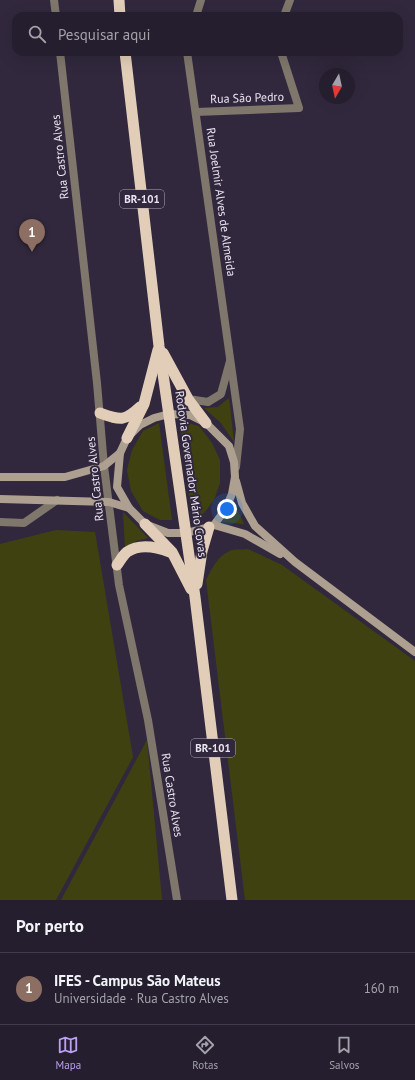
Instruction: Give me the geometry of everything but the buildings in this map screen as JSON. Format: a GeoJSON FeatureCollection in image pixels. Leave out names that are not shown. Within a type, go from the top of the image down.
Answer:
{"type":"FeatureCollection","features":[{"type":"Feature","properties":{"kind":"highway"},"geometry":{"type":"LineString","coordinates":[[119,0],[120,12]]}},
{"type":"Feature","properties":{"kind":"highway","name":"Rodovia Governador Mário Covas"},"geometry":{"type":"LineString","coordinates":[[125,56],[159,346],[195,597],[232,900]]}},
{"type":"Feature","properties":{"kind":"highway"},"geometry":{"type":"LineString","coordinates":[[159,346],[188,399],[206,423]]}},
{"type":"Feature","properties":{"kind":"highway"},"geometry":{"type":"LineString","coordinates":[[127,438],[144,404],[159,346]]}},
{"type":"Feature","properties":{"kind":"highway"},"geometry":{"type":"LineString","coordinates":[[100,413],[118,420],[131,416],[144,404]]}},
{"type":"Feature","properties":{"kind":"highway"},"geometry":{"type":"LineString","coordinates":[[145,524],[172,552],[195,597]]}},
{"type":"Feature","properties":{"kind":"highway"},"geometry":{"type":"LineString","coordinates":[[195,597],[202,551],[212,526]]}},
{"type":"Feature","properties":{"kind":"highway"},"geometry":{"type":"LineString","coordinates":[[117,565],[127,552],[142,546],[160,548],[172,552]]}},
{"type":"Feature","properties":{"kind":"main road"},"geometry":{"type":"LineString","coordinates":[[295,562],[245,534],[212,526],[186,533],[168,533],[145,524],[129,508],[117,487],[120,453],[127,438],[140,425],[154,418],[169,414],[190,415],[206,423],[230,446],[234,462],[235,477],[242,503],[255,526],[295,562],[415,652]]}},
{"type":"Feature","properties":{"kind":"main road"},"geometry":{"type":"LineString","coordinates":[[0,477],[65,477],[104,466],[120,453]]}},
{"type":"Feature","properties":{"kind":"main road"},"geometry":{"type":"LineString","coordinates":[[212,526],[225,510],[232,494],[235,477]]}},
{"type":"Feature","properties":{"kind":"main road"},"geometry":{"type":"LineString","coordinates":[[0,499],[109,502],[129,508]]}},
{"type":"Feature","properties":{"kind":"street"},"geometry":{"type":"LineString","coordinates":[[54,0],[56,12]]}},
{"type":"Feature","properties":{"kind":"street"},"geometry":{"type":"LineString","coordinates":[[197,12],[201,0]]}},
{"type":"Feature","properties":{"kind":"street"},"geometry":{"type":"LineString","coordinates":[[286,12],[290,0]]}},
{"type":"Feature","properties":{"kind":"street","name":"Rua Castro Alves"},"geometry":{"type":"LineString","coordinates":[[60,56],[100,413],[104,466],[119,585],[148,720],[177,900]]}},
{"type":"Feature","properties":{"kind":"street","name":"Rua Joelmir Alves de Almeida"},"geometry":{"type":"LineString","coordinates":[[188,56],[231,356],[240,429],[235,477]]}},
{"type":"Feature","properties":{"kind":"street","name":"Rua São Pedro"},"geometry":{"type":"LineString","coordinates":[[196,112],[299,108],[282,56]]}},
{"type":"Feature","properties":{"kind":"street","name":"Rua Joelmir Alves de Almeida"},"geometry":{"type":"LineString","coordinates":[[188,399],[208,402],[221,394],[231,356]]}},
{"type":"Feature","properties":{"kind":"street"},"geometry":{"type":"LineString","coordinates":[[0,522],[24,523],[57,500]]}},
{"type":"Feature","properties":{"kind":"green space"},"geometry":{"type":"Polygon","coordinates":[[[229,398],[234,442],[221,423],[204,408],[218,407],[229,398]]]}},
{"type":"Feature","properties":{"kind":"green space"},"geometry":{"type":"Polygon","coordinates":[[[179,421],[199,426],[212,443],[220,460],[220,483],[214,500],[204,513],[192,519],[179,421]]]}},
{"type":"Feature","properties":{"kind":"green space"},"geometry":{"type":"Polygon","coordinates":[[[159,423],[172,520],[160,520],[143,511],[131,491],[127,470],[132,450],[143,431],[159,423]]]}},
{"type":"Feature","properties":{"kind":"green space"},"geometry":{"type":"Polygon","coordinates":[[[234,503],[244,524],[222,522],[234,503]]]}},
{"type":"Feature","properties":{"kind":"green space"},"geometry":{"type":"Polygon","coordinates":[[[123,512],[148,538],[136,541],[125,548],[123,512]]]}},
{"type":"Feature","properties":{"kind":"green space"},"geometry":{"type":"Polygon","coordinates":[[[56,530],[95,532],[133,757],[56,900],[0,900],[0,544],[56,530]]]}},
{"type":"Feature","properties":{"kind":"green space"},"geometry":{"type":"Polygon","coordinates":[[[248,549],[282,565],[415,661],[415,900],[245,900],[206,580],[216,562],[227,552],[232,550],[248,549]]]}},
{"type":"Feature","properties":{"kind":"green space"},"geometry":{"type":"Polygon","coordinates":[[[147,740],[162,900],[61,900],[147,740]]]}},
{"type":"Feature","properties":{"kind":"place","name":"IFES - Campus São Mateus"},"geometry":{"type":"Point","coordinates":[32,252]}}]}
